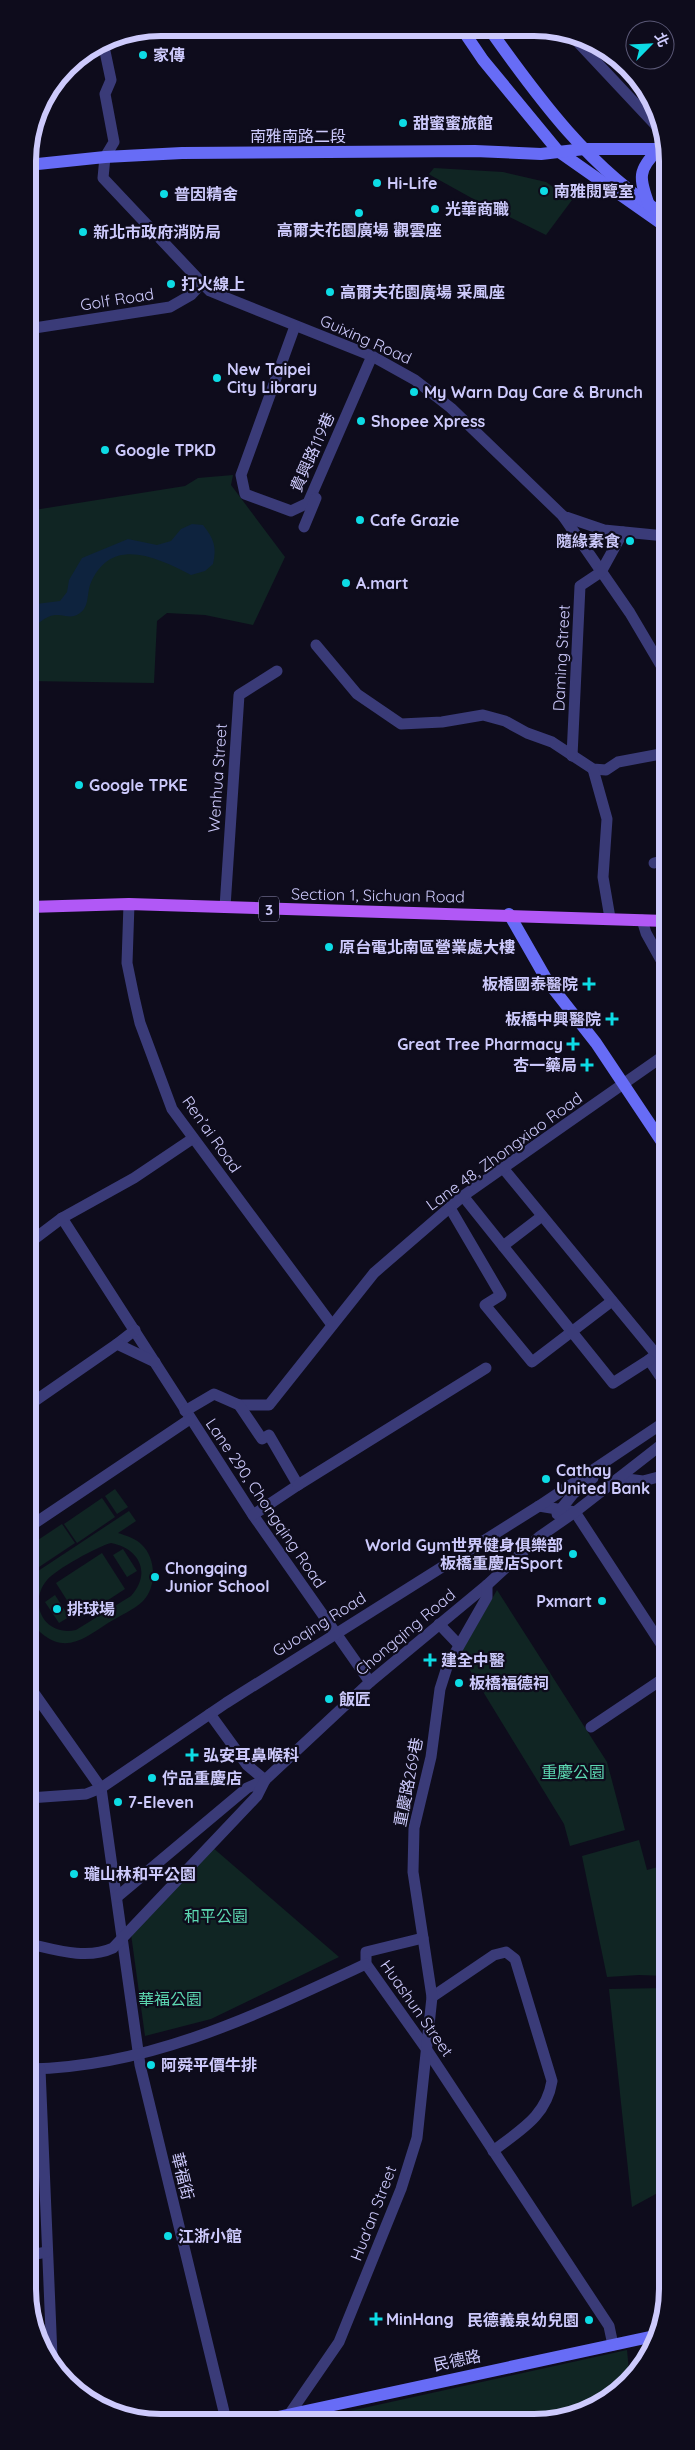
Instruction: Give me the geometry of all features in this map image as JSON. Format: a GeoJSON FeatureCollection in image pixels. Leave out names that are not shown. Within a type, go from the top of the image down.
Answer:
{"type":"FeatureCollection","features":[{"type":"Feature","properties":{"kind":"main road","name":"Section 1, Sichuan Road"},"geometry":{"type":"LineString","coordinates":[[37,907],[129,904],[509,914],[659,921]]}},
{"type":"Feature","properties":{"kind":"street"},"geometry":{"type":"LineString","coordinates":[[466,36],[483,60],[563,151],[659,222]]}},
{"type":"Feature","properties":{"kind":"street"},"geometry":{"type":"LineString","coordinates":[[495,36],[545,104],[584,149],[617,181],[659,211]]}},
{"type":"Feature","properties":{"kind":"street"},"geometry":{"type":"LineString","coordinates":[[581,46],[652,121]]}},
{"type":"Feature","properties":{"kind":"street"},"geometry":{"type":"LineString","coordinates":[[105,50],[111,80],[105,94],[114,142],[105,157]]}},
{"type":"Feature","properties":{"kind":"street","name":"南雅南路二段"},"geometry":{"type":"LineString","coordinates":[[37,164],[105,157],[182,153],[475,151],[540,154],[584,149],[658,149]]}},
{"type":"Feature","properties":{"kind":"street"},"geometry":{"type":"LineString","coordinates":[[648,205],[640,181],[642,170],[658,153]]}},
{"type":"Feature","properties":{"kind":"street","name":"Guixing Road"},"geometry":{"type":"LineString","coordinates":[[105,157],[103,178],[210,291],[372,356],[415,380],[450,408],[563,516],[604,530],[659,535]]}},
{"type":"Feature","properties":{"kind":"street","name":"Golf Road"},"geometry":{"type":"LineString","coordinates":[[37,328],[170,308],[191,295],[202,283]]}},
{"type":"Feature","properties":{"kind":"street","name":"貴興路119巷"},"geometry":{"type":"LineString","coordinates":[[295,326],[241,475],[245,494],[291,510],[308,503],[372,356]]}},
{"type":"Feature","properties":{"kind":"street"},"geometry":{"type":"LineString","coordinates":[[304,526],[358,400]]}},
{"type":"Feature","properties":{"kind":"street"},"geometry":{"type":"LineString","coordinates":[[563,516],[630,613],[659,662]]}},
{"type":"Feature","properties":{"kind":"street"},"geometry":{"type":"LineString","coordinates":[[602,572],[623,532]]}},
{"type":"Feature","properties":{"kind":"street","name":"Daming Street"},"geometry":{"type":"LineString","coordinates":[[572,756],[580,586],[602,572]]}},
{"type":"Feature","properties":{"kind":"street"},"geometry":{"type":"LineString","coordinates":[[316,645],[357,694],[401,724],[442,722],[482,715],[505,721],[527,733],[552,742],[593,768],[606,770],[618,762],[659,754]]}},
{"type":"Feature","properties":{"kind":"street","name":"Wenhua Street"},"geometry":{"type":"LineString","coordinates":[[225,907],[239,695],[277,671]]}},
{"type":"Feature","properties":{"kind":"street"},"geometry":{"type":"LineString","coordinates":[[593,768],[607,819],[603,877],[610,918]]}},
{"type":"Feature","properties":{"kind":"street","name":"Ren’ai Road"},"geometry":{"type":"LineString","coordinates":[[129,904],[127,963],[140,1023],[172,1109],[192,1139],[332,1325]]}},
{"type":"Feature","properties":{"kind":"street"},"geometry":{"type":"LineString","coordinates":[[509,914],[548,982],[596,1043],[659,1137]]}},
{"type":"Feature","properties":{"kind":"street"},"geometry":{"type":"LineString","coordinates":[[642,920],[659,955]]}},
{"type":"Feature","properties":{"kind":"street","name":"Lane 48, Zhongxiao Road"},"geometry":{"type":"LineString","coordinates":[[239,1405],[270,1405],[374,1273],[463,1196],[659,1059]]}},
{"type":"Feature","properties":{"kind":"street"},"geometry":{"type":"LineString","coordinates":[[36,1237],[62,1218],[134,1178],[192,1139]]}},
{"type":"Feature","properties":{"kind":"street"},"geometry":{"type":"LineString","coordinates":[[463,1196],[613,1383],[656,1354],[503,1168]]}},
{"type":"Feature","properties":{"kind":"street"},"geometry":{"type":"LineString","coordinates":[[450,1208],[501,1295],[485,1305],[532,1362],[612,1301]]}},
{"type":"Feature","properties":{"kind":"street"},"geometry":{"type":"LineString","coordinates":[[503,1246],[542,1216]]}},
{"type":"Feature","properties":{"kind":"street","name":"Lane 290, Chongqing Road"},"geometry":{"type":"LineString","coordinates":[[62,1218],[253,1515],[370,1682]]}},
{"type":"Feature","properties":{"kind":"street"},"geometry":{"type":"LineString","coordinates":[[36,1400],[135,1330]]}},
{"type":"Feature","properties":{"kind":"street"},"geometry":{"type":"LineString","coordinates":[[117,1344],[157,1363]]}},
{"type":"Feature","properties":{"kind":"street"},"geometry":{"type":"LineString","coordinates":[[648,1360],[658,1374]]}},
{"type":"Feature","properties":{"kind":"street"},"geometry":{"type":"LineString","coordinates":[[253,1515],[486,1368]]}},
{"type":"Feature","properties":{"kind":"street"},"geometry":{"type":"LineString","coordinates":[[36,1522],[214,1394],[239,1405],[262,1439],[269,1435],[298,1485]]}},
{"type":"Feature","properties":{"kind":"street"},"geometry":{"type":"LineString","coordinates":[[539,1537],[573,1494],[600,1473],[619,1452],[658,1426]]}},
{"type":"Feature","properties":{"kind":"street","name":"Chongqing Road"},"geometry":{"type":"LineString","coordinates":[[117,1897],[247,1788],[265,1780],[370,1682],[488,1585],[539,1537],[575,1512],[658,1446]]}},
{"type":"Feature","properties":{"kind":"street","name":"Guoqing Road"},"geometry":{"type":"LineString","coordinates":[[36,1798],[86,1794],[101,1788],[210,1714],[335,1633],[539,1506],[619,1452]]}},
{"type":"Feature","properties":{"kind":"street"},"geometry":{"type":"LineString","coordinates":[[619,1478],[643,1481],[658,1477]]}},
{"type":"Feature","properties":{"kind":"street"},"geometry":{"type":"LineString","coordinates":[[539,1506],[575,1512],[658,1640]]}},
{"type":"Feature","properties":{"kind":"street","name":"重慶路269巷"},"geometry":{"type":"LineString","coordinates":[[432,1997],[413,1872],[412,1848],[414,1828],[431,1757],[440,1690],[447,1667],[487,1597],[488,1585]]}},
{"type":"Feature","properties":{"kind":"street"},"geometry":{"type":"LineString","coordinates":[[439,1624],[459,1645]]}},
{"type":"Feature","properties":{"kind":"street"},"geometry":{"type":"LineString","coordinates":[[591,1727],[658,1682]]}},
{"type":"Feature","properties":{"kind":"street"},"geometry":{"type":"LineString","coordinates":[[36,1696],[101,1788],[124,1937]]}},
{"type":"Feature","properties":{"kind":"street"},"geometry":{"type":"LineString","coordinates":[[210,1714],[247,1765],[265,1780]]}},
{"type":"Feature","properties":{"kind":"street","name":"Chongqing Road"},"geometry":{"type":"LineString","coordinates":[[36,1945],[70,1953],[98,1953],[113,1948],[215,1838],[257,1796],[265,1780]]}},
{"type":"Feature","properties":{"kind":"street","name":"華福街"},"geometry":{"type":"LineString","coordinates":[[124,1937],[138,2056],[225,2414]]}},
{"type":"Feature","properties":{"kind":"street"},"geometry":{"type":"LineString","coordinates":[[366,1964],[366,1952],[423,1938]]}},
{"type":"Feature","properties":{"kind":"street"},"geometry":{"type":"LineString","coordinates":[[432,1997],[494,1955],[506,1952],[515,1959],[552,2081],[549,2096],[535,2118],[493,2151]]}},
{"type":"Feature","properties":{"kind":"street","name":"Huashun Street"},"geometry":{"type":"LineString","coordinates":[[36,2069],[81,2067],[138,2056],[221,2029],[366,1964],[425,2047],[609,2326],[613,2344]]}},
{"type":"Feature","properties":{"kind":"street","name":"Hua'an Street"},"geometry":{"type":"LineString","coordinates":[[290,2414],[339,2342],[401,2188],[416,2138],[432,1997]]}},
{"type":"Feature","properties":{"kind":"street"},"geometry":{"type":"LineString","coordinates":[[36,2086],[52,2349]]}},
{"type":"Feature","properties":{"kind":"street"},"geometry":{"type":"LineString","coordinates":[[36,2254],[47,2252]]}},
{"type":"Feature","properties":{"kind":"street","name":"民德路"},"geometry":{"type":"LineString","coordinates":[[301,2414],[649,2337]]}},
{"type":"Feature","properties":{"kind":"green space"},"geometry":{"type":"Polygon","coordinates":[[[434,168],[503,172],[546,182],[572,200],[546,235],[477,201],[432,176],[429,174],[434,168]]]}},
{"type":"Feature","properties":{"kind":"green space"},"geometry":{"type":"Polygon","coordinates":[[[233,475],[231,485],[285,557],[253,625],[205,615],[167,613],[157,621],[154,683],[37,681],[37,510],[185,486],[198,478],[233,475]]]}},
{"type":"Feature","properties":{"kind":"green space"},"geometry":{"type":"Polygon","coordinates":[[[115,1489],[128,1507],[117,1514],[105,1496],[115,1489]]]}},
{"type":"Feature","properties":{"kind":"green space"},"geometry":{"type":"Polygon","coordinates":[[[102,1498],[115,1517],[77,1543],[64,1524],[102,1498]]]}},
{"type":"Feature","properties":{"kind":"green space"},"geometry":{"type":"Polygon","coordinates":[[[129,1511],[136,1521],[118,1533],[134,1539],[142,1545],[150,1557],[153,1581],[148,1595],[131,1610],[78,1641],[62,1643],[53,1641],[36,1627],[36,1572],[129,1511]],[[111,1543],[77,1559],[52,1576],[41,1589],[39,1608],[42,1617],[56,1629],[65,1631],[76,1630],[131,1596],[141,1579],[141,1570],[135,1556],[129,1550],[111,1543]]]}},
{"type":"Feature","properties":{"kind":"green space"},"geometry":{"type":"Polygon","coordinates":[[[62,1524],[75,1543],[36,1569],[36,1541],[62,1524]]]}},
{"type":"Feature","properties":{"kind":"green space","name":"排球場"},"geometry":{"type":"Polygon","coordinates":[[[123,1549],[137,1571],[127,1577],[113,1555],[123,1549]]]}},
{"type":"Feature","properties":{"kind":"green space"},"geometry":{"type":"Polygon","coordinates":[[[102,1553],[125,1589],[79,1619],[56,1583],[102,1553]]]}},
{"type":"Feature","properties":{"kind":"green space","name":"重慶公園"},"geometry":{"type":"Polygon","coordinates":[[[497,1590],[607,1762],[625,1830],[570,1846],[564,1824],[460,1654],[497,1590]]]}},
{"type":"Feature","properties":{"kind":"green space","name":"排球場"},"geometry":{"type":"Polygon","coordinates":[[[55,1595],[69,1617],[59,1623],[45,1602],[55,1595]]]}},
{"type":"Feature","properties":{"kind":"green space"},"geometry":{"type":"Polygon","coordinates":[[[639,1840],[647,1870],[658,1867],[658,1976],[607,1977],[582,1856],[639,1840]]]}},
{"type":"Feature","properties":{"kind":"green space","name":"和平公園"},"geometry":{"type":"Polygon","coordinates":[[[212,1847],[339,1957],[211,2019],[145,2036],[131,1934],[212,1847]]]}},
{"type":"Feature","properties":{"kind":"green space"},"geometry":{"type":"Polygon","coordinates":[[[658,1988],[658,2193],[632,2207],[609,1989],[658,1988]]]}},
{"type":"Feature","properties":{"kind":"green space"},"geometry":{"type":"Polygon","coordinates":[[[627,2350],[629,2370],[610,2388],[589,2401],[551,2413],[336,2414],[627,2350]]]}},
{"type":"Feature","properties":{"kind":"water"},"geometry":{"type":"Polygon","coordinates":[[[192,524],[203,525],[210,535],[214,543],[215,553],[213,564],[205,571],[191,575],[149,557],[135,554],[122,555],[109,560],[99,569],[90,585],[85,607],[80,613],[70,616],[51,616],[37,625],[37,604],[60,601],[67,592],[69,580],[82,558],[128,539],[157,545],[171,541],[181,529],[192,524]]]}},
{"type":"Feature","properties":{"kind":"place","name":"家傳"},"geometry":{"type":"Point","coordinates":[143,55]}},
{"type":"Feature","properties":{"kind":"place","name":"甜蜜蜜旅館"},"geometry":{"type":"Point","coordinates":[403,123]}},
{"type":"Feature","properties":{"kind":"place","name":"Hi-Life"},"geometry":{"type":"Point","coordinates":[377,183]}},
{"type":"Feature","properties":{"kind":"place","name":"南雅閱覽室"},"geometry":{"type":"Point","coordinates":[544,191]}},
{"type":"Feature","properties":{"kind":"place","name":"普因精舍"},"geometry":{"type":"Point","coordinates":[164,194]}},
{"type":"Feature","properties":{"kind":"place","name":"光華商職"},"geometry":{"type":"Point","coordinates":[435,209]}},
{"type":"Feature","properties":{"kind":"place","name":"高爾夫花園廣場 觀雲座"},"geometry":{"type":"Point","coordinates":[359,213]}},
{"type":"Feature","properties":{"kind":"place","name":"新北市政府消防局"},"geometry":{"type":"Point","coordinates":[83,232]}},
{"type":"Feature","properties":{"kind":"place","name":"打火線上"},"geometry":{"type":"Point","coordinates":[171,284]}},
{"type":"Feature","properties":{"kind":"place","name":"高爾夫花園廣場 采風座"},"geometry":{"type":"Point","coordinates":[330,292]}},
{"type":"Feature","properties":{"kind":"place","name":"New Taipei City Library"},"geometry":{"type":"Point","coordinates":[217,378]}},
{"type":"Feature","properties":{"kind":"place","name":"My Warn Day Care & Brunch"},"geometry":{"type":"Point","coordinates":[414,392]}},
{"type":"Feature","properties":{"kind":"place","name":"Shopee Xpress"},"geometry":{"type":"Point","coordinates":[361,421]}},
{"type":"Feature","properties":{"kind":"place","name":"Google TPKD"},"geometry":{"type":"Point","coordinates":[105,450]}},
{"type":"Feature","properties":{"kind":"place","name":"Cafe Grazie"},"geometry":{"type":"Point","coordinates":[360,520]}},
{"type":"Feature","properties":{"kind":"place","name":"隨緣素食"},"geometry":{"type":"Point","coordinates":[630,541]}},
{"type":"Feature","properties":{"kind":"place","name":"A.mart"},"geometry":{"type":"Point","coordinates":[346,583]}},
{"type":"Feature","properties":{"kind":"place","name":"Google TPKE"},"geometry":{"type":"Point","coordinates":[79,785]}},
{"type":"Feature","properties":{"kind":"place","name":"原台電北南區營業處大樓"},"geometry":{"type":"Point","coordinates":[329,947]}},
{"type":"Feature","properties":{"kind":"place","name":"板橋國泰醫院"},"geometry":{"type":"Point","coordinates":[589,984]}},
{"type":"Feature","properties":{"kind":"place","name":"板橋中興醫院"},"geometry":{"type":"Point","coordinates":[612,1019]}},
{"type":"Feature","properties":{"kind":"place","name":"Great Tree Pharmacy"},"geometry":{"type":"Point","coordinates":[573,1044]}},
{"type":"Feature","properties":{"kind":"place","name":"杏一藥局"},"geometry":{"type":"Point","coordinates":[587,1065]}},
{"type":"Feature","properties":{"kind":"place","name":"Cathay United Bank"},"geometry":{"type":"Point","coordinates":[546,1479]}},
{"type":"Feature","properties":{"kind":"place","name":"World Gym世界健身俱樂部 板橋重慶店Sport"},"geometry":{"type":"Point","coordinates":[573,1554]}},
{"type":"Feature","properties":{"kind":"place","name":"Chongqing Junior School"},"geometry":{"type":"Point","coordinates":[155,1577]}},
{"type":"Feature","properties":{"kind":"place","name":"Pxmart"},"geometry":{"type":"Point","coordinates":[602,1601]}},
{"type":"Feature","properties":{"kind":"place","name":"排球場"},"geometry":{"type":"Point","coordinates":[57,1609]}},
{"type":"Feature","properties":{"kind":"place","name":"建全中醫"},"geometry":{"type":"Point","coordinates":[430,1660]}},
{"type":"Feature","properties":{"kind":"place","name":"板橋福德祠"},"geometry":{"type":"Point","coordinates":[459,1683]}},
{"type":"Feature","properties":{"kind":"place","name":"飯匠"},"geometry":{"type":"Point","coordinates":[329,1699]}},
{"type":"Feature","properties":{"kind":"place","name":"弘安耳鼻喉科"},"geometry":{"type":"Point","coordinates":[192,1755]}},
{"type":"Feature","properties":{"kind":"place","name":"佇品重慶店"},"geometry":{"type":"Point","coordinates":[152,1778]}},
{"type":"Feature","properties":{"kind":"place","name":"7-Eleven"},"geometry":{"type":"Point","coordinates":[118,1802]}},
{"type":"Feature","properties":{"kind":"place","name":"瓏山林和平公園"},"geometry":{"type":"Point","coordinates":[74,1874]}},
{"type":"Feature","properties":{"kind":"place","name":"阿舜平價牛排"},"geometry":{"type":"Point","coordinates":[151,2065]}},
{"type":"Feature","properties":{"kind":"place","name":"江浙小館"},"geometry":{"type":"Point","coordinates":[168,2236]}},
{"type":"Feature","properties":{"kind":"place","name":"MinHang"},"geometry":{"type":"Point","coordinates":[376,2319]}},
{"type":"Feature","properties":{"kind":"place","name":"民德義泉幼兒園"},"geometry":{"type":"Point","coordinates":[589,2320]}},
{"type":"Feature","properties":{"kind":"park label","name":"華福公園"},"geometry":{"type":"Point","coordinates":[170,1999]}}]}
